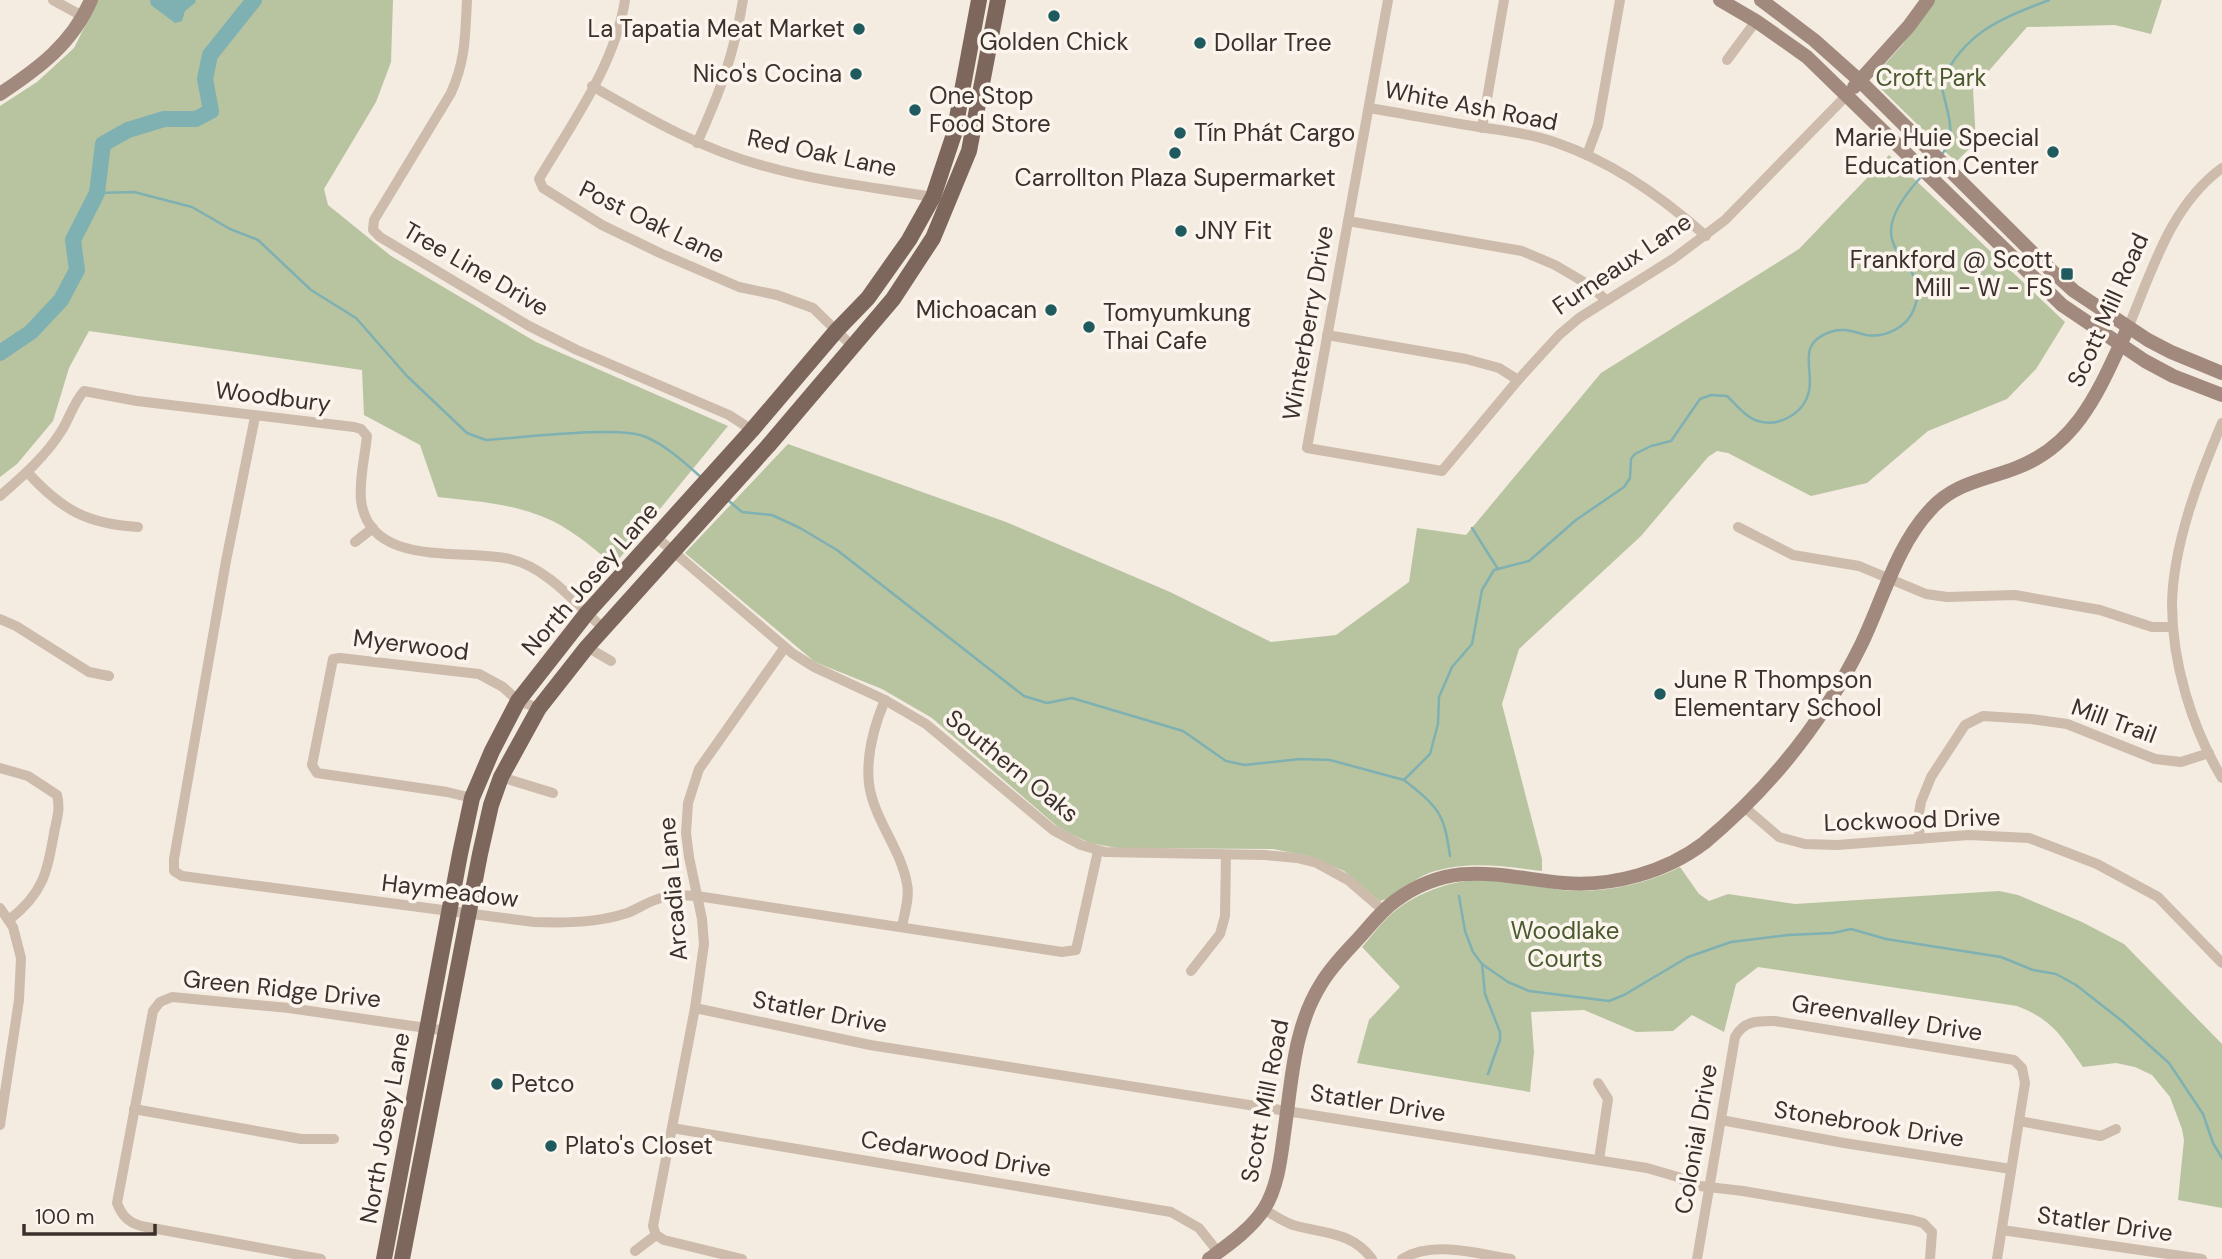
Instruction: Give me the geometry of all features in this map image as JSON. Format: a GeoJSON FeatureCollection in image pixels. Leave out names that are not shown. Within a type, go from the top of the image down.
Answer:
{"type":"FeatureCollection","features":[{"type":"Feature","properties":{"kind":"main road","name":"North Josey Lane"},"geometry":{"type":"LineString","coordinates":[[384,1259],[448,912],[472,798],[492,751],[518,701],[587,613],[752,430],[881,279],[909,240],[933,197],[954,134],[979,0]]}},
{"type":"Feature","properties":{"kind":"main road","name":"North Josey Lane"},"geometry":{"type":"LineString","coordinates":[[402,1259],[491,805],[501,777],[538,708],[587,647],[768,446],[905,283],[933,238],[969,151],[998,0]]}},
{"type":"Feature","properties":{"kind":"main road"},"geometry":{"type":"LineString","coordinates":[[963,92],[982,92]]}},
{"type":"Feature","properties":{"kind":"street"},"geometry":{"type":"LineString","coordinates":[[53,0],[83,17]]}},
{"type":"Feature","properties":{"kind":"street"},"geometry":{"type":"LineString","coordinates":[[0,94],[48,61],[74,33],[91,0]]}},
{"type":"Feature","properties":{"kind":"street","name":"Tree Line Drive"},"geometry":{"type":"LineString","coordinates":[[467,0],[465,57],[461,71],[451,93],[374,220],[373,230],[380,237],[529,326],[577,350],[729,415],[752,430]]}},
{"type":"Feature","properties":{"kind":"street","name":"Post Oak Lane"},"geometry":{"type":"LineString","coordinates":[[625,0],[615,41],[539,178],[542,188],[602,225],[662,254],[739,287],[777,295],[813,308],[852,346]]}},
{"type":"Feature","properties":{"kind":"street"},"geometry":{"type":"LineString","coordinates":[[697,143],[732,59],[744,0]]}},
{"type":"Feature","properties":{"kind":"street","name":"Winterberry Drive"},"geometry":{"type":"LineString","coordinates":[[1307,447],[1388,0]]}},
{"type":"Feature","properties":{"kind":"street"},"geometry":{"type":"LineString","coordinates":[[1482,128],[1504,0]]}},
{"type":"Feature","properties":{"kind":"street"},"geometry":{"type":"LineString","coordinates":[[1587,155],[1598,125],[1620,0]]}},
{"type":"Feature","properties":{"kind":"street"},"geometry":{"type":"LineString","coordinates":[[1720,0],[1801,52],[1848,94],[1903,152],[2062,305],[2120,346],[2173,376],[2222,395]]}},
{"type":"Feature","properties":{"kind":"street","name":"Furneaux Lane"},"geometry":{"type":"LineString","coordinates":[[1307,447],[1442,471],[1559,335],[1579,318],[1706,236],[1745,201],[1860,81],[1909,26],[1928,0]]}},
{"type":"Feature","properties":{"kind":"street"},"geometry":{"type":"LineString","coordinates":[[1766,1],[1860,81],[2074,291],[2128,328],[2171,352],[2222,373]]}},
{"type":"Feature","properties":{"kind":"street"},"geometry":{"type":"LineString","coordinates":[[1727,60],[1756,21]]}},
{"type":"Feature","properties":{"kind":"street","name":"Red Oak Lane"},"geometry":{"type":"LineString","coordinates":[[592,86],[659,125],[697,143],[783,171],[933,197]]}},
{"type":"Feature","properties":{"kind":"street","name":"White Ash Road"},"geometry":{"type":"LineString","coordinates":[[1368,108],[1524,134],[1556,142],[1626,176],[1659,197],[1706,236]]}},
{"type":"Feature","properties":{"kind":"street","name":"Scott Mill Road"},"geometry":{"type":"LineString","coordinates":[[1214,1256],[1246,1229],[1264,1209],[1278,1168],[1300,1033],[1311,1002],[1330,971],[1384,911],[1396,900],[1417,889],[1462,873],[1481,872],[1582,883],[1628,878],[1657,869],[1692,852],[1720,830],[1792,756],[1818,722],[1847,673],[1889,580],[1919,524],[1941,498],[1968,483],[2015,469],[2036,459],[2065,438],[2107,377],[2167,234],[2180,211],[2194,192],[2222,168]]}},
{"type":"Feature","properties":{"kind":"street"},"geometry":{"type":"LineString","coordinates":[[1348,221],[1522,251],[1555,265],[1589,285],[1606,300]]}},
{"type":"Feature","properties":{"kind":"street"},"geometry":{"type":"LineString","coordinates":[[1999,245],[2030,262],[2038,265],[2042,262]]}},
{"type":"Feature","properties":{"kind":"street"},"geometry":{"type":"LineString","coordinates":[[1327,335],[1466,359],[1499,368],[1518,380]]}},
{"type":"Feature","properties":{"kind":"street","name":"Woodbury"},"geometry":{"type":"LineString","coordinates":[[28,473],[54,443],[84,391],[255,417],[354,427],[365,432],[367,436],[360,492],[365,516],[373,528]]}},
{"type":"Feature","properties":{"kind":"street","name":"Haymeadow"},"geometry":{"type":"LineString","coordinates":[[255,417],[174,859],[174,871],[182,876],[234,885],[534,922],[571,923],[629,912],[658,898],[696,896],[1062,952],[1076,950],[1098,851]]}},
{"type":"Feature","properties":{"kind":"street"},"geometry":{"type":"LineString","coordinates":[[2222,423],[2199,479],[2180,547],[2173,591],[2174,627],[2182,677],[2208,753],[2222,778]]}},
{"type":"Feature","properties":{"kind":"street"},"geometry":{"type":"LineString","coordinates":[[0,496],[28,473],[69,510],[102,523],[138,527]]}},
{"type":"Feature","properties":{"kind":"street"},"geometry":{"type":"LineString","coordinates":[[1738,527],[1793,555],[1859,566],[1926,594],[1947,597],[2015,595],[2100,610],[2152,627],[2174,627]]}},
{"type":"Feature","properties":{"kind":"street"},"geometry":{"type":"LineString","coordinates":[[355,542],[373,528],[397,545],[411,550],[511,559],[557,584],[604,629]]}},
{"type":"Feature","properties":{"kind":"street","name":"Southern Oaks"},"geometry":{"type":"LineString","coordinates":[[655,536],[785,647],[814,667],[885,700],[926,724],[1053,830],[1072,841],[1098,851],[1284,856],[1317,863],[1348,880],[1384,911]]}},
{"type":"Feature","properties":{"kind":"street"},"geometry":{"type":"LineString","coordinates":[[0,619],[16,626],[89,672],[109,676]]}},
{"type":"Feature","properties":{"kind":"street"},"geometry":{"type":"LineString","coordinates":[[587,647],[611,661]]}},
{"type":"Feature","properties":{"kind":"street","name":"Arcadia Lane"},"geometry":{"type":"LineString","coordinates":[[656,1235],[653,1226],[695,1008],[704,944],[689,858],[686,826],[688,803],[695,778],[716,743],[785,647]]}},
{"type":"Feature","properties":{"kind":"street","name":"Myerwood"},"geometry":{"type":"LineString","coordinates":[[472,798],[317,773],[312,765],[332,659],[478,674],[503,687],[518,701],[538,708]]}},
{"type":"Feature","properties":{"kind":"street"},"geometry":{"type":"LineString","coordinates":[[885,700],[873,735],[869,785],[908,886],[902,927]]}},
{"type":"Feature","properties":{"kind":"street","name":"Mill Trail"},"geometry":{"type":"LineString","coordinates":[[1920,839],[1918,818],[1931,777],[1965,725],[1983,716],[2067,724],[2139,754],[2162,760],[2181,762],[2208,753]]}},
{"type":"Feature","properties":{"kind":"street"},"geometry":{"type":"LineString","coordinates":[[0,768],[28,776],[57,795],[60,807],[50,863],[39,888],[28,905],[9,920]]}},
{"type":"Feature","properties":{"kind":"street"},"geometry":{"type":"LineString","coordinates":[[501,777],[553,793]]}},
{"type":"Feature","properties":{"kind":"street","name":"Lockwood Drive"},"geometry":{"type":"LineString","coordinates":[[1742,806],[1779,836],[1805,845],[1969,835],[2015,836],[2062,849],[2106,868],[2158,897],[2222,963]]}},
{"type":"Feature","properties":{"kind":"street"},"geometry":{"type":"LineString","coordinates":[[1191,971],[1220,934],[1225,916],[1226,855]]}},
{"type":"Feature","properties":{"kind":"street"},"geometry":{"type":"LineString","coordinates":[[0,908],[9,920],[21,958],[19,1000],[0,1125]]}},
{"type":"Feature","properties":{"kind":"street","name":"Green Ridge Drive"},"geometry":{"type":"LineString","coordinates":[[321,1259],[176,1233],[130,1222],[120,1212],[117,1203],[153,1011],[160,1002],[172,997],[289,1008],[447,1031]]}},
{"type":"Feature","properties":{"kind":"street","name":"Statler Drive"},"geometry":{"type":"LineString","coordinates":[[695,1008],[870,1045],[1647,1168],[1678,1177],[1691,1185],[1743,1191],[1912,1220],[1923,1223],[1931,1232],[1933,1242],[1930,1259]]}},
{"type":"Feature","properties":{"kind":"street","name":"Greenvalley Drive"},"geometry":{"type":"LineString","coordinates":[[1740,1027],[1754,1022],[1775,1021],[2014,1060],[2023,1071],[2025,1083],[2019,1121]]}},
{"type":"Feature","properties":{"kind":"street","name":"Colonial Drive"},"geometry":{"type":"LineString","coordinates":[[1697,1259],[1735,1037],[1740,1027]]}},
{"type":"Feature","properties":{"kind":"street"},"geometry":{"type":"LineString","coordinates":[[1598,1083],[1608,1099],[1599,1160]]}},
{"type":"Feature","properties":{"kind":"street"},"geometry":{"type":"LineString","coordinates":[[134,1109],[302,1139],[334,1139]]}},
{"type":"Feature","properties":{"kind":"street","name":"Stonebrook Drive"},"geometry":{"type":"LineString","coordinates":[[1721,1120],[1844,1143],[2011,1169]]}},
{"type":"Feature","properties":{"kind":"street"},"geometry":{"type":"LineString","coordinates":[[1997,1259],[2019,1121],[2101,1136],[2116,1129]]}},
{"type":"Feature","properties":{"kind":"street","name":"Cedarwood Drive"},"geometry":{"type":"LineString","coordinates":[[672,1128],[1171,1212],[1199,1228],[1214,1256]]}},
{"type":"Feature","properties":{"kind":"street"},"geometry":{"type":"LineString","coordinates":[[1264,1209],[1293,1225],[1343,1235],[1355,1242],[1372,1259]]}},
{"type":"Feature","properties":{"kind":"street","name":"Statler Drive"},"geometry":{"type":"LineString","coordinates":[[2002,1230],[2202,1259]]}},
{"type":"Feature","properties":{"kind":"street"},"geometry":{"type":"LineString","coordinates":[[635,1251],[656,1235],[674,1243],[742,1259]]}},
{"type":"Feature","properties":{"kind":"street"},"geometry":{"type":"LineString","coordinates":[[1402,1259],[1412,1253],[1432,1249],[1511,1259]]}},
{"type":"Feature","properties":{"kind":"green space"},"geometry":{"type":"Polygon","coordinates":[[[98,0],[393,0],[391,62],[376,102],[324,189],[328,205],[391,256],[536,342],[728,426],[614,565],[570,531],[541,516],[503,505],[438,497],[420,445],[364,415],[362,370],[89,331],[69,368],[53,421],[17,464],[0,477],[0,106],[37,82],[74,48],[98,0]]]}},
{"type":"Feature","properties":{"kind":"green space","name":"Croft Park"},"geometry":{"type":"Polygon","coordinates":[[[1932,0],[2162,0],[2151,34],[2115,25],[2027,27],[1973,89],[1976,142],[1956,162],[1876,84],[1877,73],[1903,44],[1932,0]]]}},
{"type":"Feature","properties":{"kind":"green space"},"geometry":{"type":"Polygon","coordinates":[[[1889,155],[2065,322],[2036,369],[2007,399],[1928,431],[1867,483],[1811,496],[1728,453],[1717,451],[1708,457],[1641,536],[1519,649],[1502,704],[1542,859],[1542,871],[1485,865],[1457,866],[1429,873],[1380,901],[1344,871],[1309,856],[1273,849],[1117,848],[1090,843],[1058,827],[932,718],[882,689],[815,662],[685,553],[788,444],[1006,522],[1170,592],[1271,642],[1336,635],[1409,582],[1417,528],[1466,535],[1601,373],[1799,249],[1889,155]]]}},
{"type":"Feature","properties":{"kind":"green space","name":"Woodlake Courts"},"geometry":{"type":"Polygon","coordinates":[[[1680,867],[1699,894],[1709,901],[1728,894],[1795,904],[1999,891],[2018,895],[2082,922],[2124,944],[2222,1044],[2222,1208],[2178,1200],[2184,1140],[2182,1129],[2170,1097],[2152,1075],[2135,1067],[2116,1063],[2083,1067],[2048,1023],[2017,1006],[1758,967],[1736,984],[1724,1032],[1692,1015],[1673,1031],[1636,1032],[1584,1010],[1531,1012],[1534,1052],[1530,1092],[1357,1063],[1369,1020],[1400,987],[1362,947],[1387,918],[1410,901],[1437,888],[1467,881],[1505,881],[1571,891],[1599,890],[1640,882],[1680,867]]]}},
{"type":"Feature","properties":{"kind":"water"},"geometry":{"type":"Polygon","coordinates":[[[150,0],[196,2],[185,11],[182,21],[175,23],[151,5],[150,0]]]}},
{"type":"Feature","properties":{"kind":"waterway"},"geometry":{"type":"LineString","coordinates":[[0,353],[31,332],[61,300],[77,270],[73,240],[97,193],[103,144],[128,130],[164,119],[196,119],[211,111],[205,79],[210,55],[254,0]]}},
{"type":"Feature","properties":{"kind":"waterway"},"geometry":{"type":"LineString","coordinates":[[1942,154],[1950,138],[1950,129],[1941,82],[1951,65],[1962,50],[1986,29],[2049,0]]}},
{"type":"Feature","properties":{"kind":"waterway"},"geometry":{"type":"LineString","coordinates":[[729,501],[742,512],[772,515],[837,550],[1024,696],[1047,703],[1072,698],[1183,731],[1226,761],[1245,765],[1300,759],[1330,760],[1404,780],[1430,754],[1438,724],[1439,697],[1452,667],[1472,644],[1482,590],[1494,570],[1529,561],[1576,520],[1624,487],[1630,478],[1631,459],[1635,454],[1671,441],[1700,399],[1711,395],[1727,396],[1751,418],[1763,422],[1788,418],[1796,413],[1806,399],[1810,382],[1810,350],[1820,337],[1839,330],[1881,335],[1895,330],[1906,321],[1914,309],[1918,291],[1914,276],[1892,240],[1892,224],[1900,204],[1921,177]]}},
{"type":"Feature","properties":{"kind":"waterway"},"geometry":{"type":"LineString","coordinates":[[97,193],[134,192],[192,207],[230,229],[258,240],[311,290],[356,318],[407,376],[467,433],[486,440],[593,432],[633,434],[661,445],[702,478]]}},
{"type":"Feature","properties":{"kind":"waterway"},"geometry":{"type":"LineString","coordinates":[[1472,528],[1498,569]]}},
{"type":"Feature","properties":{"kind":"waterway"},"geometry":{"type":"LineString","coordinates":[[1404,780],[1438,812],[1445,829],[1450,856]]}},
{"type":"Feature","properties":{"kind":"waterway"},"geometry":{"type":"LineString","coordinates":[[1459,896],[1465,931],[1473,952],[1482,964],[1508,982],[1529,991],[1609,1001],[1688,957],[1731,942],[1851,929],[1886,939],[2001,957],[2033,970],[2056,974],[2076,985],[2122,1021],[2169,1063],[2203,1114],[2213,1143],[2222,1158]]}},
{"type":"Feature","properties":{"kind":"waterway"},"geometry":{"type":"LineString","coordinates":[[1482,964],[1485,994],[1500,1032],[1500,1040],[1488,1074]]}},
{"type":"Feature","properties":{"kind":"place","name":"Golden Chick"},"geometry":{"type":"Point","coordinates":[1054,16]}},
{"type":"Feature","properties":{"kind":"place","name":"La Tapatia Meat Market"},"geometry":{"type":"Point","coordinates":[859,29]}},
{"type":"Feature","properties":{"kind":"place","name":"Dollar Tree"},"geometry":{"type":"Point","coordinates":[1200,43]}},
{"type":"Feature","properties":{"kind":"place","name":"Nico's Cocina"},"geometry":{"type":"Point","coordinates":[856,74]}},
{"type":"Feature","properties":{"kind":"place","name":"One Stop Food Store"},"geometry":{"type":"Point","coordinates":[915,110]}},
{"type":"Feature","properties":{"kind":"place","name":"Tín Phát Cargo"},"geometry":{"type":"Point","coordinates":[1180,133]}},
{"type":"Feature","properties":{"kind":"place","name":"Marie Huie Special Education Center"},"geometry":{"type":"Point","coordinates":[2053,152]}},
{"type":"Feature","properties":{"kind":"place","name":"Carrollton Plaza Supermarket"},"geometry":{"type":"Point","coordinates":[1175,153]}},
{"type":"Feature","properties":{"kind":"place","name":"JNY Fit"},"geometry":{"type":"Point","coordinates":[1181,231]}},
{"type":"Feature","properties":{"kind":"place","name":"Frankford @ Scott Mill - W - FS"},"geometry":{"type":"Point","coordinates":[2067,274]}},
{"type":"Feature","properties":{"kind":"place","name":"Michoacan"},"geometry":{"type":"Point","coordinates":[1051,310]}},
{"type":"Feature","properties":{"kind":"place","name":"Tomyumkung Thai Cafe"},"geometry":{"type":"Point","coordinates":[1089,327]}},
{"type":"Feature","properties":{"kind":"place","name":"June R Thompson Elementary School"},"geometry":{"type":"Point","coordinates":[1660,694]}},
{"type":"Feature","properties":{"kind":"place","name":"Petco"},"geometry":{"type":"Point","coordinates":[497,1084]}},
{"type":"Feature","properties":{"kind":"place","name":"Plato's Closet"},"geometry":{"type":"Point","coordinates":[551,1146]}}]}
